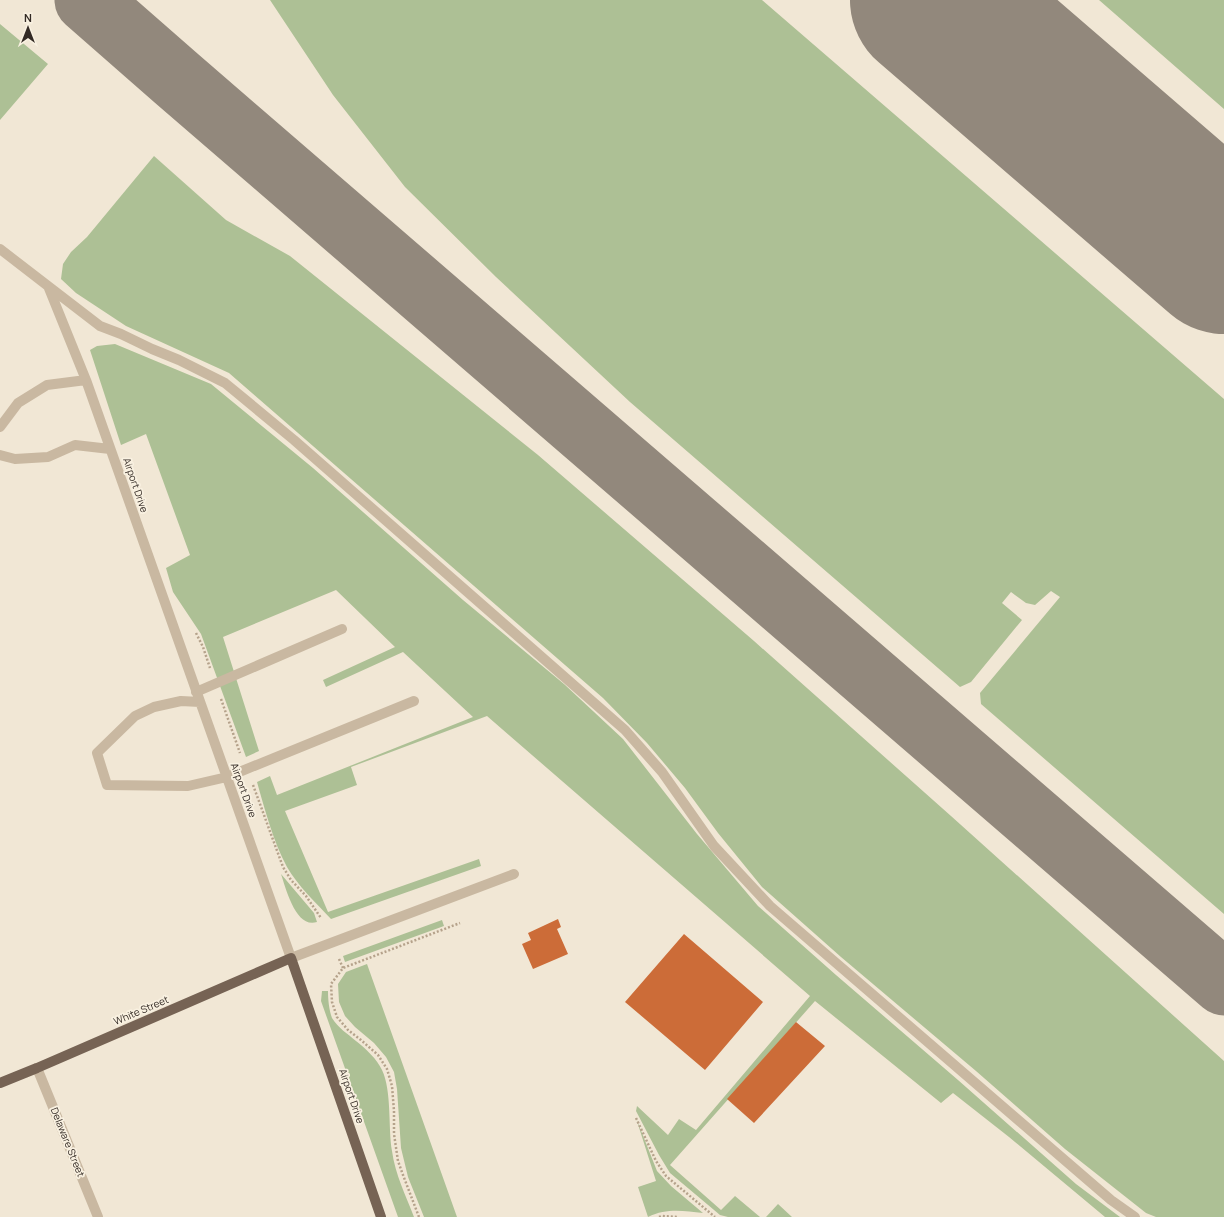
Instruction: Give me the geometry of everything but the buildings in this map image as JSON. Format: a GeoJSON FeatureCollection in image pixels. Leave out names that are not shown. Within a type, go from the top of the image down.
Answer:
{"type":"FeatureCollection","features":[{"type":"Feature","properties":{"kind":"main road","name":"White Street"},"geometry":{"type":"LineString","coordinates":[[0,1083],[291,958]]}},
{"type":"Feature","properties":{"kind":"main road","name":"Airport Drive"},"geometry":{"type":"LineString","coordinates":[[291,958],[382,1217]]}},
{"type":"Feature","properties":{"kind":"street"},"geometry":{"type":"LineString","coordinates":[[0,249],[100,326],[179,360],[225,383],[294,440],[625,730],[662,772],[714,846],[770,906],[1111,1200],[1135,1217]]}},
{"type":"Feature","properties":{"kind":"street","name":"Airport Drive"},"geometry":{"type":"LineString","coordinates":[[48,286],[85,376],[291,958]]}},
{"type":"Feature","properties":{"kind":"street"},"geometry":{"type":"LineString","coordinates":[[0,427],[18,402],[47,385],[85,376]]}},
{"type":"Feature","properties":{"kind":"street"},"geometry":{"type":"LineString","coordinates":[[0,455],[15,459],[48,457],[75,444],[110,449]]}},
{"type":"Feature","properties":{"kind":"street"},"geometry":{"type":"LineString","coordinates":[[196,692],[342,629]]}},
{"type":"Feature","properties":{"kind":"street"},"geometry":{"type":"LineString","coordinates":[[200,702],[181,701],[154,707],[135,716],[97,753],[107,785],[188,786],[227,777],[414,700]]}},
{"type":"Feature","properties":{"kind":"street"},"geometry":{"type":"LineString","coordinates":[[291,958],[514,874]]}},
{"type":"Feature","properties":{"kind":"street","name":"Delaware Street"},"geometry":{"type":"LineString","coordinates":[[37,1068],[98,1217]]}},
{"type":"Feature","properties":{"kind":"path"},"geometry":{"type":"LineString","coordinates":[[420,1217],[398,1161],[394,1134],[392,1086],[387,1069],[378,1055],[362,1040],[348,1030],[337,1017],[332,1002],[331,984],[343,968],[460,923]]}},
{"type":"Feature","properties":{"kind":"path"},"geometry":{"type":"LineString","coordinates":[[339,958],[343,968]]}},
{"type":"Feature","properties":{"kind":"path"},"geometry":{"type":"LineString","coordinates":[[636,1118],[656,1161],[666,1176],[715,1217]]}},
{"type":"Feature","properties":{"kind":"path"},"geometry":{"type":"LineString","coordinates":[[659,1217],[677,1217]]}},
{"type":"Feature","properties":{"kind":"green space"},"geometry":{"type":"Polygon","coordinates":[[[270,0],[762,0],[1224,399],[1224,914],[981,704],[980,693],[1060,597],[1051,591],[1035,605],[1026,603],[1011,592],[1002,603],[1022,620],[971,682],[960,687],[630,402],[496,277],[405,187],[333,95],[270,0]]]}},
{"type":"Feature","properties":{"kind":"green space"},"geometry":{"type":"Polygon","coordinates":[[[1099,0],[1224,0],[1224,109],[1099,0]]]}},
{"type":"Feature","properties":{"kind":"green space"},"geometry":{"type":"Polygon","coordinates":[[[0,24],[48,64],[0,120],[0,24]]]}},
{"type":"Feature","properties":{"kind":"green space"},"geometry":{"type":"Polygon","coordinates":[[[154,156],[226,220],[290,256],[538,455],[754,641],[1224,1061],[1224,1217],[1156,1217],[1146,1213],[1065,1149],[976,1071],[841,957],[762,887],[718,833],[685,788],[647,743],[603,698],[229,373],[126,326],[76,293],[61,279],[63,264],[71,252],[87,237],[154,156]]]}},
{"type":"Feature","properties":{"kind":"green space"},"geometry":{"type":"Polygon","coordinates":[[[115,344],[211,384],[313,468],[463,600],[564,684],[623,739],[697,834],[758,906],[1076,1184],[1120,1217],[1105,1217],[1009,1137],[953,1093],[941,1103],[815,1001],[670,1165],[721,1210],[735,1196],[760,1217],[728,1217],[720,1215],[670,1173],[636,1111],[637,1106],[668,1135],[679,1119],[696,1130],[810,996],[487,716],[351,767],[357,785],[285,811],[328,912],[479,859],[481,866],[331,919],[291,874],[287,867],[273,836],[257,782],[270,776],[277,795],[473,717],[403,652],[326,687],[323,680],[395,647],[336,590],[223,637],[259,751],[246,757],[201,634],[173,592],[166,568],[190,555],[146,434],[121,445],[90,350],[97,346],[115,344]]]}},
{"type":"Feature","properties":{"kind":"green space"},"geometry":{"type":"Polygon","coordinates":[[[281,874],[314,913],[317,922],[310,923],[303,920],[298,914],[289,898],[281,874]]]}},
{"type":"Feature","properties":{"kind":"green space"},"geometry":{"type":"Polygon","coordinates":[[[442,920],[444,926],[345,962],[343,956],[442,920]]]}},
{"type":"Feature","properties":{"kind":"green space"},"geometry":{"type":"Polygon","coordinates":[[[367,964],[457,1217],[424,1217],[408,1177],[401,1148],[397,1089],[394,1072],[386,1057],[374,1043],[355,1027],[345,1016],[339,1002],[338,984],[346,972],[367,964]]]}},
{"type":"Feature","properties":{"kind":"green space"},"geometry":{"type":"Polygon","coordinates":[[[322,991],[328,991],[330,1012],[334,1022],[371,1054],[382,1070],[387,1088],[393,1160],[414,1217],[398,1217],[321,1001],[322,991]]]}},
{"type":"Feature","properties":{"kind":"green space"},"geometry":{"type":"Polygon","coordinates":[[[636,1118],[657,1171],[671,1186],[703,1213],[668,1211],[648,1217],[638,1187],[656,1181],[636,1118]]]}},
{"type":"Feature","properties":{"kind":"green space"},"geometry":{"type":"Polygon","coordinates":[[[778,1204],[792,1217],[766,1217],[778,1204]]]}},
{"type":"Feature","properties":{"kind":"taxiway"},"geometry":{"type":"LineString","coordinates":[[87,0],[1224,983]]}},
{"type":"Feature","properties":{"kind":"runway"},"geometry":{"type":"LineString","coordinates":[[932,0],[1224,252]]}}]}
